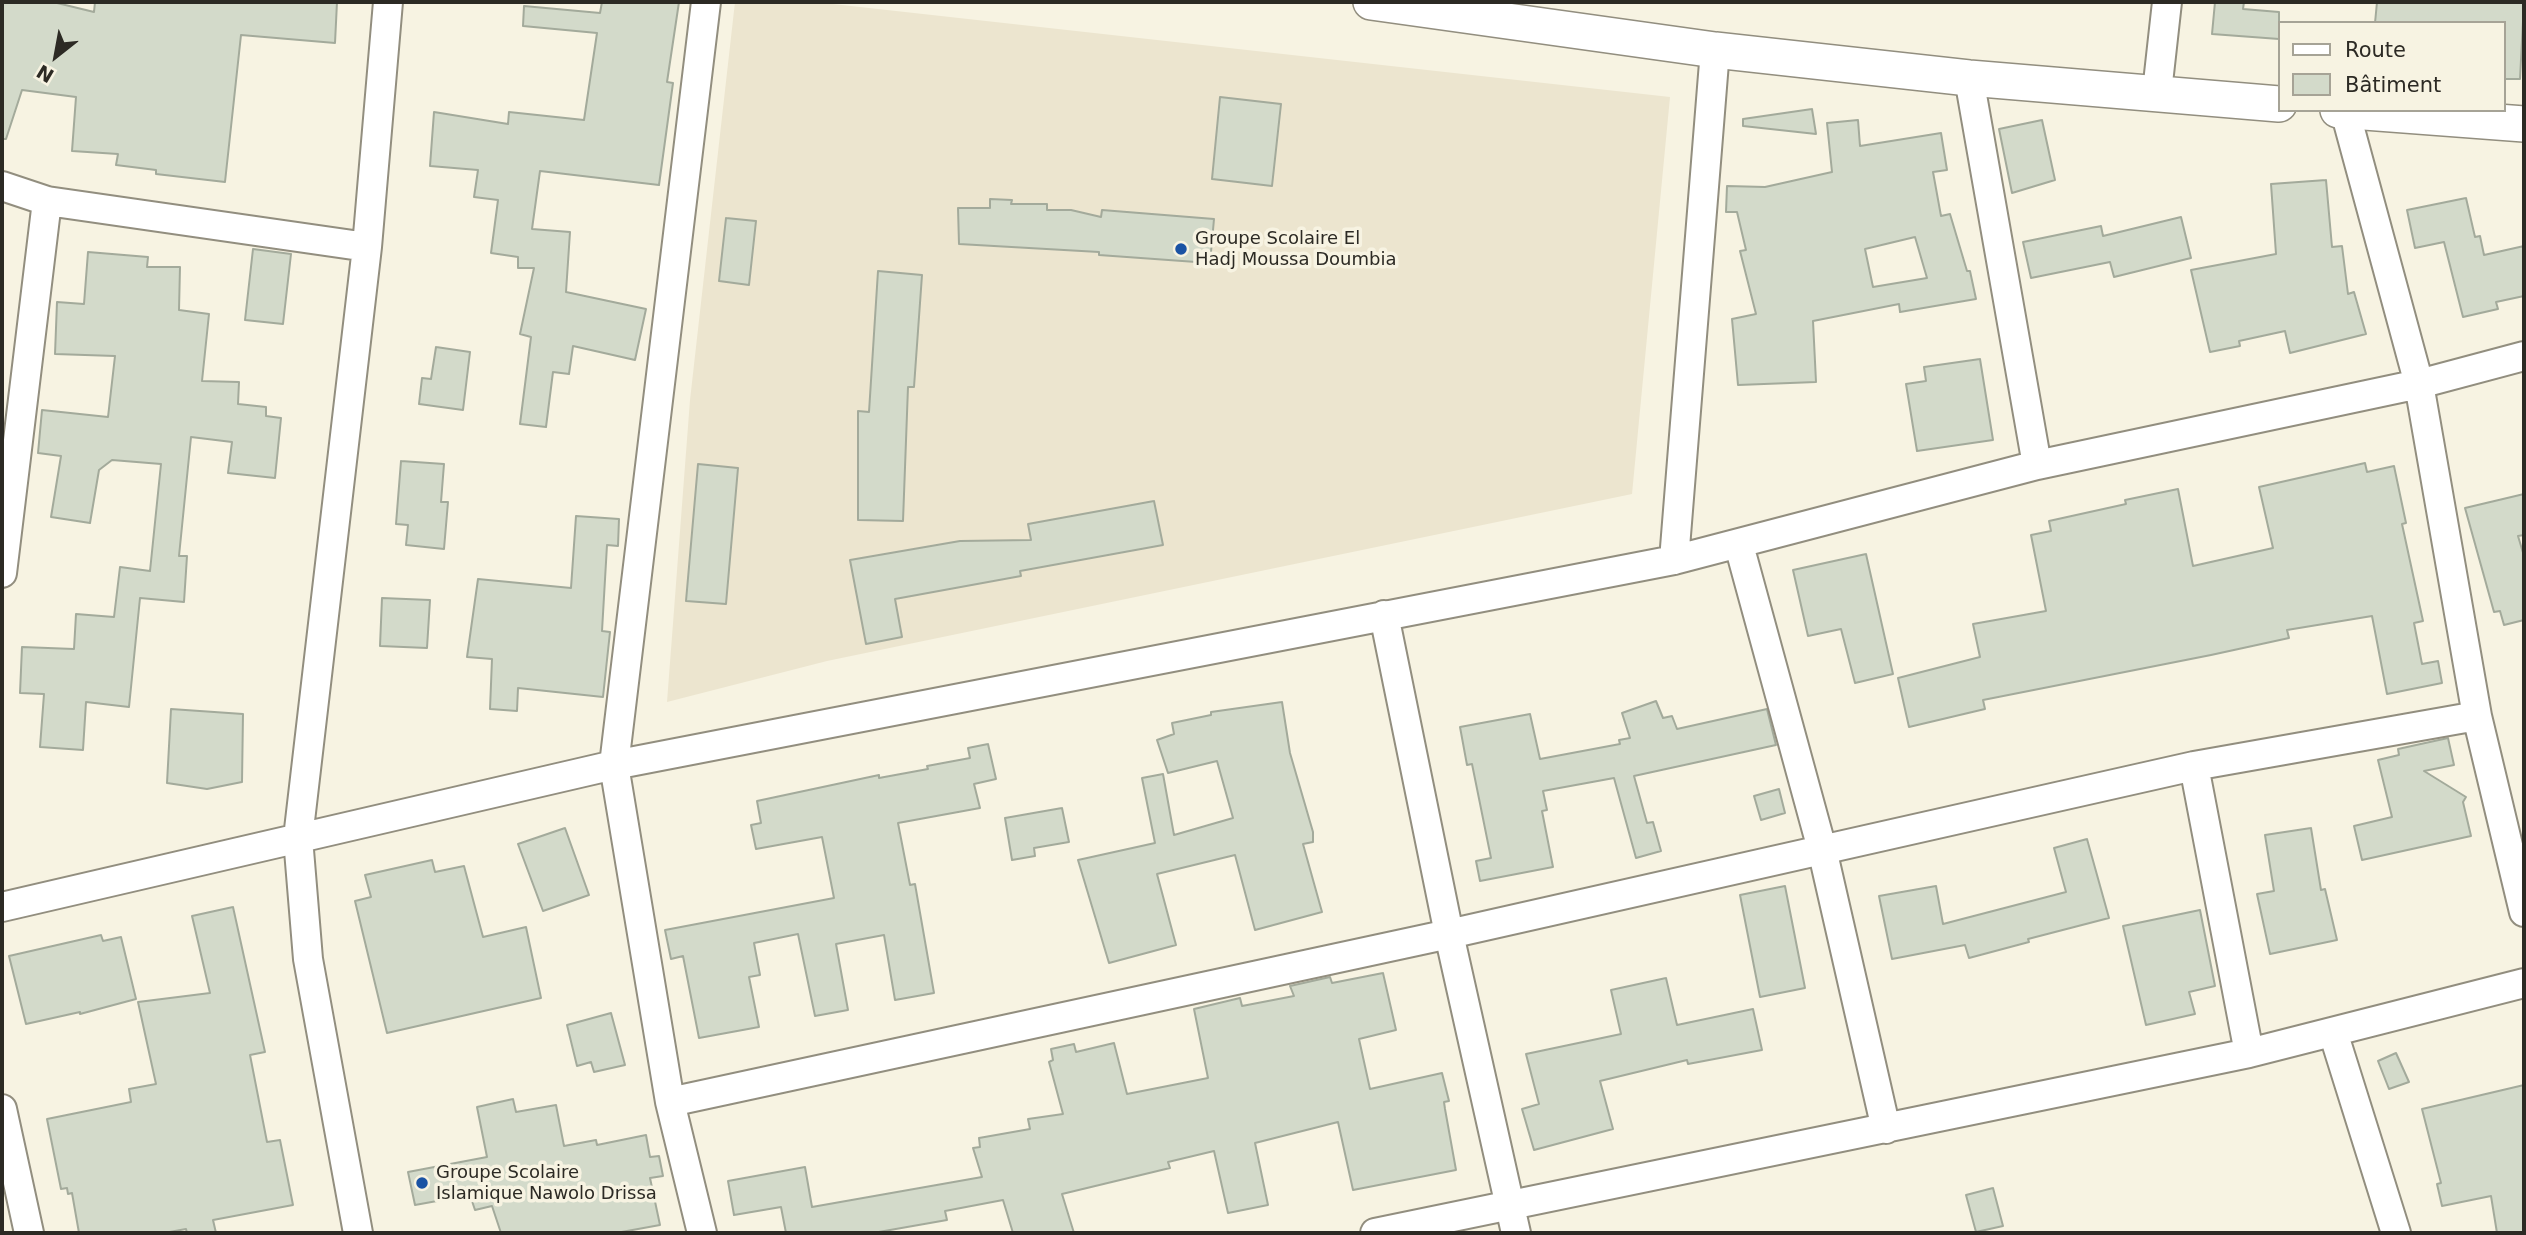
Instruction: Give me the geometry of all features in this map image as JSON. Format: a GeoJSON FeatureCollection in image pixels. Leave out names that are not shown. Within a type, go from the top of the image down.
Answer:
{"type":"FeatureCollection","features":[{"type":"Feature","properties":{"kind":"street"},"geometry":{"type":"LineString","coordinates":[[358,1233],[308,959],[298,838],[366,247],[388,2]]}},
{"type":"Feature","properties":{"kind":"street"},"geometry":{"type":"LineString","coordinates":[[702,1233],[670,1102],[614,765],[706,2]]}},
{"type":"Feature","properties":{"kind":"street"},"geometry":{"type":"LineString","coordinates":[[1373,2],[1715,50],[1969,78],[2278,104]]}},
{"type":"Feature","properties":{"kind":"street"},"geometry":{"type":"LineString","coordinates":[[2157,92],[2167,2]]}},
{"type":"Feature","properties":{"kind":"street"},"geometry":{"type":"LineString","coordinates":[[1674,560],[1715,50]]}},
{"type":"Feature","properties":{"kind":"street"},"geometry":{"type":"LineString","coordinates":[[1969,78],[2037,465]]}},
{"type":"Feature","properties":{"kind":"street"},"geometry":{"type":"LineString","coordinates":[[2345,112],[2419,384],[2477,716],[2524,912]]}},
{"type":"Feature","properties":{"kind":"street"},"geometry":{"type":"LineString","coordinates":[[2359,112],[2524,124]]}},
{"type":"Feature","properties":{"kind":"street"},"geometry":{"type":"LineString","coordinates":[[2,186],[47,201],[366,247]]}},
{"type":"Feature","properties":{"kind":"street"},"geometry":{"type":"LineString","coordinates":[[2,573],[6,494],[47,201]]}},
{"type":"Feature","properties":{"kind":"street"},"geometry":{"type":"LineString","coordinates":[[2,907],[614,765],[1674,560],[2037,465],[2419,384],[2524,356]]}},
{"type":"Feature","properties":{"kind":"street"},"geometry":{"type":"LineString","coordinates":[[1739,545],[1822,849],[1886,1129]]}},
{"type":"Feature","properties":{"kind":"street"},"geometry":{"type":"LineString","coordinates":[[1384,615],[1449,934],[1513,1220]]}},
{"type":"Feature","properties":{"kind":"street"},"geometry":{"type":"LineString","coordinates":[[670,1102],[1449,934],[2194,766],[2477,716]]}},
{"type":"Feature","properties":{"kind":"street"},"geometry":{"type":"LineString","coordinates":[[2194,766],[2249,1053]]}},
{"type":"Feature","properties":{"kind":"street"},"geometry":{"type":"LineString","coordinates":[[1375,1233],[1513,1220],[1886,1129],[2249,1053],[2524,983]]}},
{"type":"Feature","properties":{"kind":"street"},"geometry":{"type":"LineString","coordinates":[[2333,1032],[2396,1233]]}},
{"type":"Feature","properties":{"kind":"street"},"geometry":{"type":"LineString","coordinates":[[2,1109],[29,1233]]}},
{"type":"Feature","properties":{"kind":"shaded area","name":"Groupe Scolaire El Hadj Moussa Doumbia"},"geometry":{"type":"Polygon","coordinates":[[[735,2],[815,2],[1670,97],[1632,494],[827,661],[667,702],[690,400],[735,2]]]}},
{"type":"Feature","properties":{"kind":"building"},"geometry":{"type":"Polygon","coordinates":[[[2,2],[53,2],[94,12],[95,2],[337,2],[335,43],[241,35],[225,182],[156,174],[156,170],[116,165],[118,154],[72,151],[76,97],[22,90],[6,139],[2,139],[2,2]]]}},
{"type":"Feature","properties":{"kind":"building"},"geometry":{"type":"Polygon","coordinates":[[[602,2],[679,2],[667,82],[673,83],[659,185],[540,171],[532,229],[570,232],[566,292],[646,309],[635,360],[573,346],[569,374],[553,372],[546,427],[520,424],[531,337],[520,334],[534,268],[518,268],[518,257],[491,253],[498,200],[474,197],[478,170],[430,166],[434,112],[508,124],[509,112],[584,120],[597,33],[523,26],[524,6],[600,13],[602,2]]]}},
{"type":"Feature","properties":{"kind":"building"},"geometry":{"type":"Polygon","coordinates":[[[2215,2],[2244,2],[2243,9],[2279,12],[2278,39],[2212,34],[2215,2]]]}},
{"type":"Feature","properties":{"kind":"building"},"geometry":{"type":"Polygon","coordinates":[[[2377,2],[2524,2],[2520,79],[2505,79],[2505,21],[2375,21],[2377,2]]]}},
{"type":"Feature","properties":{"kind":"building"},"geometry":{"type":"Polygon","coordinates":[[[1220,97],[1281,104],[1272,186],[1212,179],[1220,97]]]}},
{"type":"Feature","properties":{"kind":"building"},"geometry":{"type":"Polygon","coordinates":[[[1812,109],[1816,134],[1743,126],[1743,119],[1812,109]]]}},
{"type":"Feature","properties":{"kind":"building"},"geometry":{"type":"Polygon","coordinates":[[[1858,120],[1860,146],[1941,133],[1947,170],[1933,172],[1941,216],[1950,214],[1967,271],[1970,271],[1976,299],[1900,312],[1899,304],[1813,321],[1816,382],[1738,385],[1732,319],[1756,314],[1740,251],[1746,250],[1737,212],[1726,212],[1727,186],[1765,187],[1832,172],[1827,123],[1858,120]],[[1915,237],[1865,249],[1873,287],[1927,278],[1915,237]]]}},
{"type":"Feature","properties":{"kind":"building"},"geometry":{"type":"Polygon","coordinates":[[[2042,120],[2055,180],[2012,193],[1999,129],[2042,120]]]}},
{"type":"Feature","properties":{"kind":"building"},"geometry":{"type":"Polygon","coordinates":[[[2326,180],[2332,247],[2342,246],[2348,294],[2354,292],[2366,334],[2290,353],[2285,331],[2239,341],[2240,346],[2210,352],[2191,270],[2276,254],[2271,184],[2326,180]]]}},
{"type":"Feature","properties":{"kind":"building"},"geometry":{"type":"Polygon","coordinates":[[[2466,198],[2475,237],[2480,236],[2484,255],[2524,246],[2524,296],[2496,302],[2498,309],[2463,317],[2444,242],[2415,248],[2407,210],[2466,198]]]}},
{"type":"Feature","properties":{"kind":"building"},"geometry":{"type":"Polygon","coordinates":[[[990,199],[1012,200],[1011,204],[1047,204],[1047,210],[1071,210],[1101,217],[1102,210],[1214,219],[1210,263],[1099,255],[1099,252],[959,244],[958,208],[990,208],[990,199]]]}},
{"type":"Feature","properties":{"kind":"building"},"geometry":{"type":"Polygon","coordinates":[[[2181,217],[2191,258],[2114,277],[2110,262],[2031,278],[2023,242],[2101,226],[2103,236],[2181,217]]]}},
{"type":"Feature","properties":{"kind":"building"},"geometry":{"type":"Polygon","coordinates":[[[726,218],[756,221],[749,285],[719,281],[726,218]]]}},
{"type":"Feature","properties":{"kind":"building"},"geometry":{"type":"Polygon","coordinates":[[[253,249],[291,254],[283,324],[245,320],[253,249]]]}},
{"type":"Feature","properties":{"kind":"building"},"geometry":{"type":"Polygon","coordinates":[[[88,252],[148,257],[147,267],[180,267],[179,310],[209,314],[202,381],[239,382],[238,404],[266,407],[266,416],[281,418],[275,478],[228,473],[232,442],[191,437],[179,556],[187,556],[184,602],[140,598],[129,707],[86,702],[83,750],[40,747],[44,694],[20,693],[22,647],[74,649],[76,614],[114,617],[120,567],[150,571],[161,464],[112,460],[99,470],[90,523],[51,517],[61,456],[38,453],[42,410],[108,417],[115,356],[55,354],[57,302],[84,304],[88,252]]]}},
{"type":"Feature","properties":{"kind":"building"},"geometry":{"type":"Polygon","coordinates":[[[878,271],[922,275],[914,387],[908,387],[903,521],[858,520],[858,411],[869,412],[878,271]]]}},
{"type":"Feature","properties":{"kind":"building"},"geometry":{"type":"Polygon","coordinates":[[[436,347],[470,352],[463,410],[419,404],[422,378],[431,379],[436,347]]]}},
{"type":"Feature","properties":{"kind":"building"},"geometry":{"type":"Polygon","coordinates":[[[1980,359],[1993,440],[1917,451],[1906,384],[1926,381],[1924,367],[1980,359]]]}},
{"type":"Feature","properties":{"kind":"building"},"geometry":{"type":"Polygon","coordinates":[[[401,461],[444,464],[441,502],[448,502],[444,549],[406,545],[408,525],[396,524],[401,461]]]}},
{"type":"Feature","properties":{"kind":"building"},"geometry":{"type":"Polygon","coordinates":[[[2365,463],[2367,472],[2394,466],[2406,523],[2402,524],[2423,621],[2414,623],[2422,664],[2438,661],[2442,683],[2387,694],[2372,616],[2287,630],[2289,638],[1983,700],[1985,709],[1909,727],[1898,678],[1980,657],[1973,624],[2046,611],[2031,535],[2051,531],[2049,521],[2178,489],[2193,566],[2273,548],[2259,487],[2365,463]]]}},
{"type":"Feature","properties":{"kind":"building"},"geometry":{"type":"Polygon","coordinates":[[[698,464],[738,468],[726,604],[686,601],[698,464]]]}},
{"type":"Feature","properties":{"kind":"building"},"geometry":{"type":"Polygon","coordinates":[[[2524,494],[2524,535],[2518,536],[2524,556],[2524,620],[2504,625],[2500,611],[2494,612],[2465,508],[2524,494]]]}},
{"type":"Feature","properties":{"kind":"building"},"geometry":{"type":"Polygon","coordinates":[[[1154,501],[1163,545],[1020,571],[1021,576],[895,599],[902,637],[866,644],[850,560],[960,541],[1031,540],[1028,524],[1154,501]]]}},
{"type":"Feature","properties":{"kind":"building"},"geometry":{"type":"Polygon","coordinates":[[[576,516],[619,519],[618,546],[607,545],[602,631],[610,632],[603,697],[518,688],[517,711],[490,709],[492,659],[467,657],[478,579],[571,588],[576,516]]]}},
{"type":"Feature","properties":{"kind":"building"},"geometry":{"type":"Polygon","coordinates":[[[1866,554],[1893,674],[1855,683],[1841,629],[1808,636],[1793,570],[1866,554]]]}},
{"type":"Feature","properties":{"kind":"building"},"geometry":{"type":"Polygon","coordinates":[[[382,598],[430,600],[427,648],[380,646],[382,598]]]}},
{"type":"Feature","properties":{"kind":"building"},"geometry":{"type":"Polygon","coordinates":[[[1656,701],[1663,718],[1672,716],[1677,729],[1767,709],[1776,745],[1634,776],[1647,823],[1653,822],[1661,851],[1636,858],[1614,778],[1543,791],[1547,810],[1542,811],[1553,867],[1480,881],[1476,861],[1491,858],[1472,764],[1467,765],[1460,727],[1530,714],[1540,759],[1620,744],[1619,740],[1630,738],[1622,713],[1656,701]]]}},
{"type":"Feature","properties":{"kind":"building"},"geometry":{"type":"Polygon","coordinates":[[[1282,702],[1290,753],[1313,832],[1313,842],[1303,844],[1322,912],[1255,930],[1235,855],[1157,874],[1176,945],[1109,963],[1078,860],[1155,843],[1142,778],[1163,774],[1174,835],[1233,818],[1217,761],[1168,773],[1157,740],[1174,734],[1172,723],[1211,715],[1211,712],[1282,702]]]}},
{"type":"Feature","properties":{"kind":"building"},"geometry":{"type":"Polygon","coordinates":[[[171,709],[243,714],[242,782],[207,789],[167,783],[171,709]]]}},
{"type":"Feature","properties":{"kind":"building"},"geometry":{"type":"Polygon","coordinates":[[[2448,738],[2454,765],[2424,771],[2466,797],[2463,802],[2471,836],[2362,860],[2354,826],[2392,817],[2378,760],[2399,755],[2398,749],[2448,738]]]}},
{"type":"Feature","properties":{"kind":"building"},"geometry":{"type":"Polygon","coordinates":[[[988,744],[996,779],[974,784],[980,808],[898,823],[910,885],[915,884],[934,993],[895,1000],[884,935],[836,944],[848,1010],[815,1016],[798,934],[754,943],[760,975],[749,977],[759,1027],[699,1038],[683,956],[671,959],[665,930],[834,898],[822,837],[756,849],[751,825],[761,823],[757,801],[879,775],[879,778],[928,769],[927,766],[970,758],[968,748],[988,744]]]}},
{"type":"Feature","properties":{"kind":"building"},"geometry":{"type":"Polygon","coordinates":[[[1779,789],[1785,813],[1761,820],[1754,796],[1779,789]]]}},
{"type":"Feature","properties":{"kind":"building"},"geometry":{"type":"Polygon","coordinates":[[[1062,808],[1069,842],[1034,848],[1035,856],[1012,860],[1005,818],[1062,808]]]}},
{"type":"Feature","properties":{"kind":"building"},"geometry":{"type":"Polygon","coordinates":[[[565,828],[589,895],[543,911],[518,844],[565,828]]]}},
{"type":"Feature","properties":{"kind":"building"},"geometry":{"type":"Polygon","coordinates":[[[2311,828],[2321,890],[2325,889],[2337,940],[2270,954],[2257,894],[2274,891],[2265,835],[2311,828]]]}},
{"type":"Feature","properties":{"kind":"building"},"geometry":{"type":"Polygon","coordinates":[[[2087,839],[2109,918],[1969,958],[1965,945],[1892,959],[1879,896],[1936,886],[1943,924],[2066,892],[2054,848],[2087,839]]]}},
{"type":"Feature","properties":{"kind":"building"},"geometry":{"type":"Polygon","coordinates":[[[432,860],[435,872],[464,866],[483,937],[526,927],[541,998],[387,1033],[355,901],[371,897],[365,875],[432,860]]]}},
{"type":"Feature","properties":{"kind":"building"},"geometry":{"type":"Polygon","coordinates":[[[1785,886],[1805,988],[1760,997],[1740,895],[1785,886]]]}},
{"type":"Feature","properties":{"kind":"building"},"geometry":{"type":"Polygon","coordinates":[[[233,907],[265,1052],[250,1055],[267,1142],[280,1140],[293,1205],[213,1220],[216,1233],[187,1233],[186,1229],[164,1233],[79,1233],[72,1193],[68,1194],[67,1188],[61,1189],[47,1119],[131,1102],[129,1089],[156,1084],[138,1002],[210,993],[192,916],[233,907]]]}},
{"type":"Feature","properties":{"kind":"building"},"geometry":{"type":"Polygon","coordinates":[[[2200,910],[2215,986],[2189,992],[2195,1014],[2146,1025],[2123,926],[2200,910]]]}},
{"type":"Feature","properties":{"kind":"building"},"geometry":{"type":"Polygon","coordinates":[[[101,935],[103,941],[121,937],[136,999],[80,1014],[26,1024],[9,956],[101,935]]]}},
{"type":"Feature","properties":{"kind":"building"},"geometry":{"type":"Polygon","coordinates":[[[1383,973],[1396,1030],[1359,1039],[1370,1089],[1442,1073],[1449,1101],[1444,1102],[1456,1170],[1353,1190],[1338,1122],[1255,1143],[1268,1205],[1228,1213],[1214,1151],[1168,1162],[1170,1168],[1062,1194],[1074,1233],[1013,1233],[1003,1200],[945,1211],[947,1220],[873,1233],[786,1233],[781,1207],[734,1215],[728,1181],[805,1167],[812,1207],[982,1177],[973,1148],[980,1147],[979,1138],[1030,1129],[1028,1119],[1063,1114],[1049,1062],[1053,1060],[1051,1049],[1074,1044],[1076,1052],[1114,1043],[1127,1094],[1208,1078],[1194,1009],[1240,998],[1242,1006],[1294,996],[1290,986],[1330,977],[1332,983],[1383,973]]]}},
{"type":"Feature","properties":{"kind":"building"},"geometry":{"type":"Polygon","coordinates":[[[1666,978],[1677,1025],[1753,1009],[1762,1050],[1688,1064],[1687,1060],[1600,1081],[1613,1129],[1534,1150],[1522,1109],[1539,1104],[1526,1054],[1621,1034],[1611,990],[1666,978]]]}},
{"type":"Feature","properties":{"kind":"building"},"geometry":{"type":"Polygon","coordinates":[[[611,1013],[625,1065],[594,1072],[591,1062],[577,1066],[567,1025],[611,1013]]]}},
{"type":"Feature","properties":{"kind":"building"},"geometry":{"type":"Polygon","coordinates":[[[2396,1053],[2409,1082],[2389,1089],[2378,1061],[2396,1053]]]}},
{"type":"Feature","properties":{"kind":"building"},"geometry":{"type":"Polygon","coordinates":[[[2524,1085],[2524,1233],[2497,1233],[2491,1196],[2442,1206],[2437,1184],[2441,1183],[2422,1109],[2524,1085]]]}},
{"type":"Feature","properties":{"kind":"building"},"geometry":{"type":"Polygon","coordinates":[[[513,1099],[516,1112],[556,1105],[564,1146],[596,1140],[597,1145],[646,1135],[650,1157],[659,1156],[663,1176],[650,1178],[660,1225],[616,1233],[501,1233],[492,1206],[475,1210],[470,1195],[415,1205],[408,1172],[487,1157],[477,1107],[513,1099]]]}},
{"type":"Feature","properties":{"kind":"building"},"geometry":{"type":"Polygon","coordinates":[[[1993,1188],[2003,1226],[1976,1232],[1966,1195],[1993,1188]]]}},
{"type":"Feature","properties":{"kind":"place","name":"Groupe Scolaire El Hadj Moussa Doumbia"},"geometry":{"type":"Point","coordinates":[1181,249]}},
{"type":"Feature","properties":{"kind":"place","name":"Groupe Scolaire Islamique Nawolo Drissa"},"geometry":{"type":"Point","coordinates":[422,1183]}}]}
